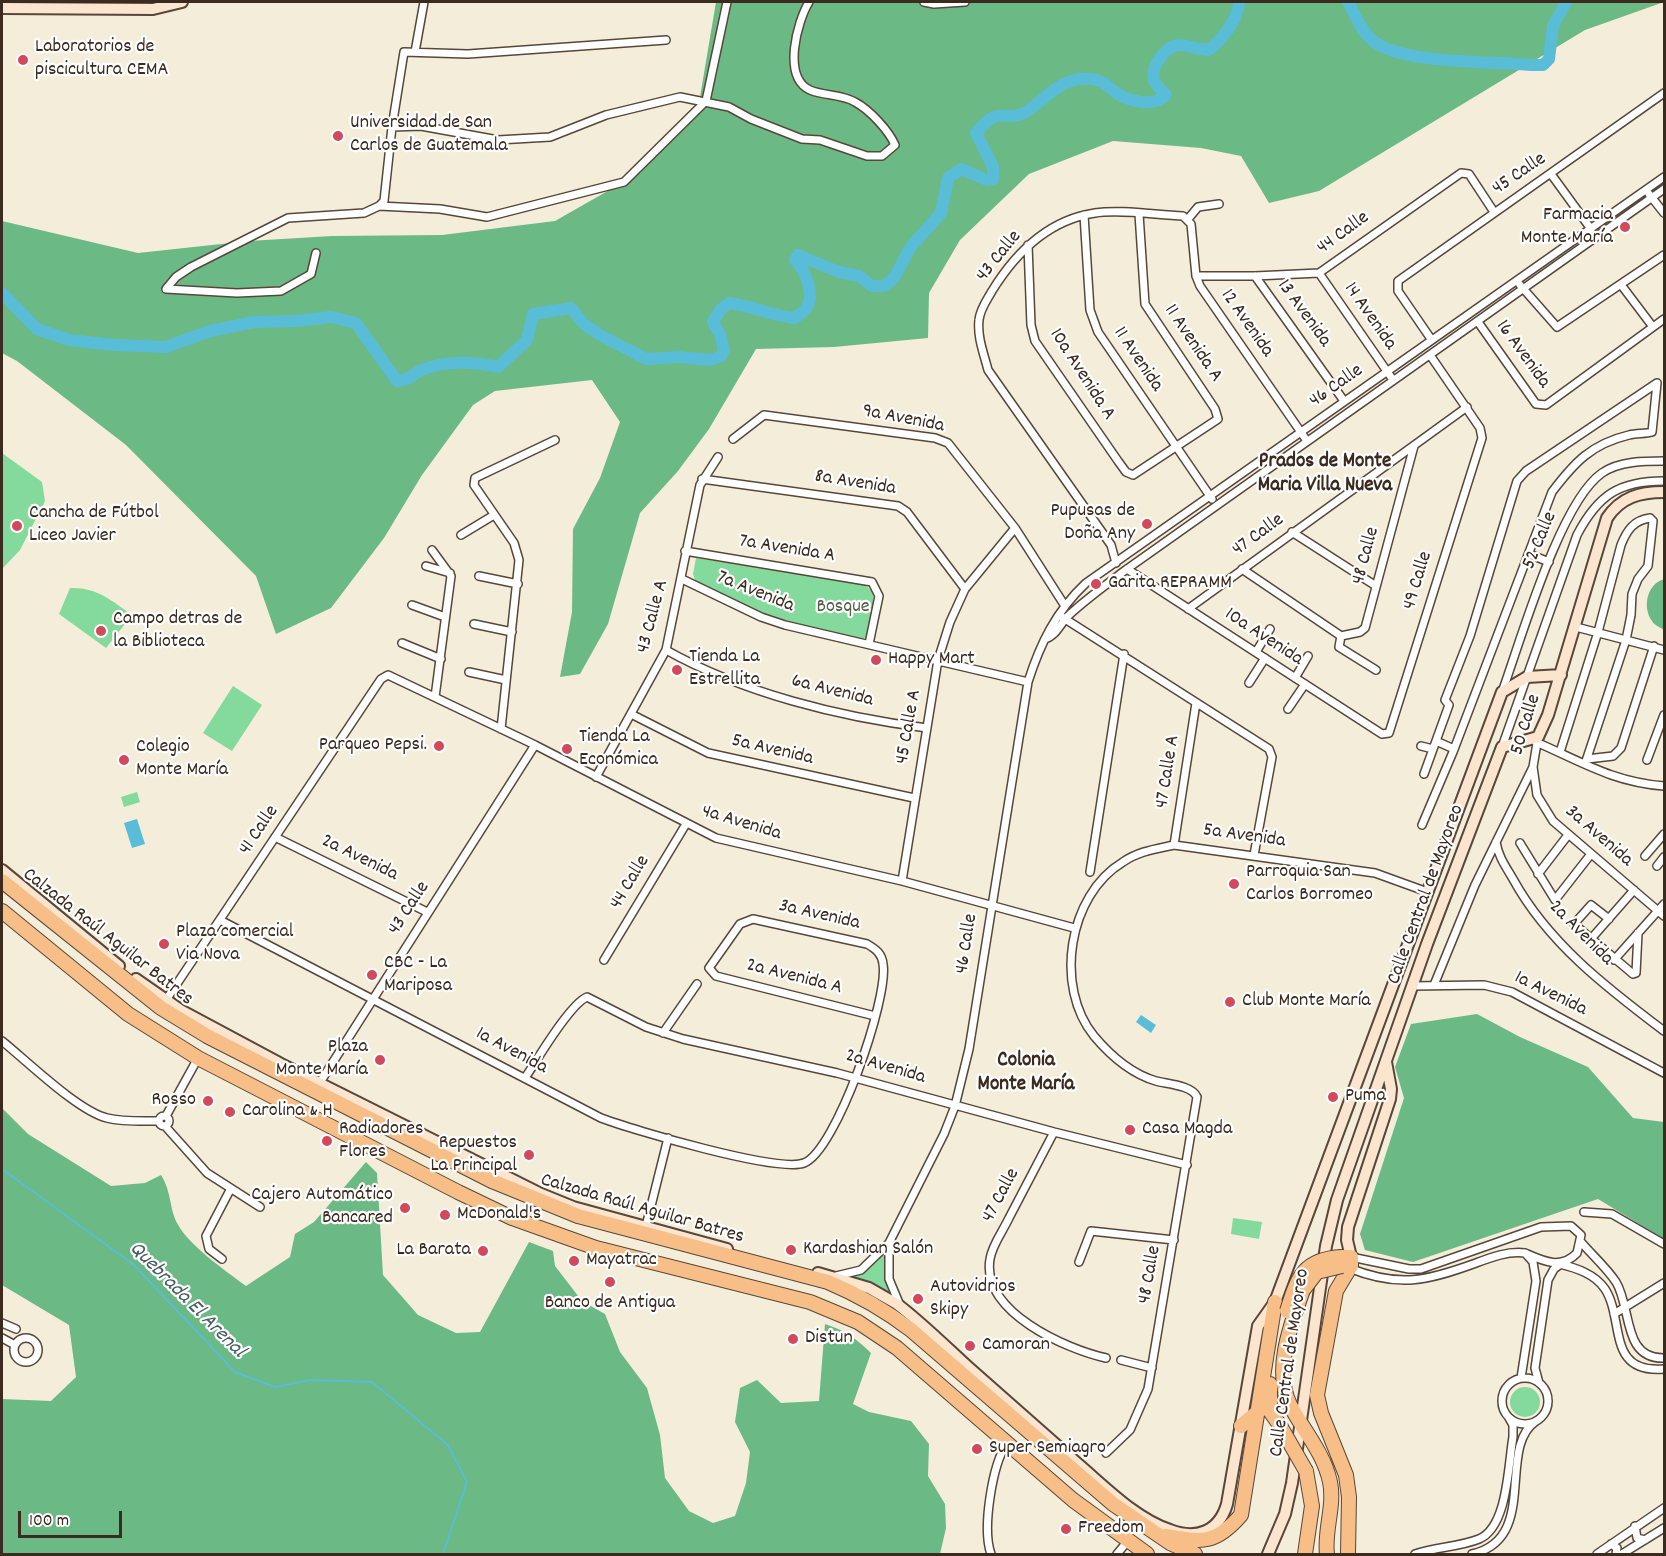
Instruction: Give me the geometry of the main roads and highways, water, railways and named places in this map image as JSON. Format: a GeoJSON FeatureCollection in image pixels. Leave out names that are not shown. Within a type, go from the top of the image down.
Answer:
{"type":"FeatureCollection","features":[{"type":"Feature","properties":{"kind":"highway","name":"Calzada Raúl Aguilar Batres"},"geometry":{"type":"LineString","coordinates":[[2,881],[207,1036],[317,1088],[492,1181],[578,1216],[828,1282],[888,1312],[1096,1491],[1158,1535],[1181,1537],[1195,1554]]}},
{"type":"Feature","properties":{"kind":"highway"},"geometry":{"type":"LineString","coordinates":[[2,911],[128,1014],[198,1058],[513,1218],[596,1248],[810,1302],[858,1322],[897,1348],[1006,1443],[1127,1542],[1147,1554]]}},
{"type":"Feature","properties":{"kind":"highway"},"geometry":{"type":"LineString","coordinates":[[456,1154],[492,1181]]}},
{"type":"Feature","properties":{"kind":"highway"},"geometry":{"type":"LineString","coordinates":[[1272,1332],[1287,1311],[1298,1280],[1308,1267],[1322,1259],[1346,1262]]}},
{"type":"Feature","properties":{"kind":"highway"},"geometry":{"type":"LineString","coordinates":[[1327,1554],[1331,1485],[1324,1466],[1285,1393],[1282,1374],[1303,1290],[1317,1272],[1346,1262]]}},
{"type":"Feature","properties":{"kind":"highway"},"geometry":{"type":"LineString","coordinates":[[1346,1262],[1336,1291],[1317,1395],[1321,1413],[1346,1475],[1349,1497],[1350,1553]]}},
{"type":"Feature","properties":{"kind":"highway"},"geometry":{"type":"LineString","coordinates":[[1158,1535],[1215,1539],[1241,1515],[1275,1302]]}},
{"type":"Feature","properties":{"kind":"highway"},"geometry":{"type":"LineString","coordinates":[[904,1310],[911,1330]]}},
{"type":"Feature","properties":{"kind":"highway"},"geometry":{"type":"LineString","coordinates":[[1266,1364],[1270,1383],[1270,1410],[1306,1471],[1311,1506],[1305,1554]]}},
{"type":"Feature","properties":{"kind":"highway"},"geometry":{"type":"LineString","coordinates":[[1241,1426],[1259,1412]]}},
{"type":"Feature","properties":{"kind":"main road"},"geometry":{"type":"LineString","coordinates":[[37,8],[49,2]]}},
{"type":"Feature","properties":{"kind":"main road"},"geometry":{"type":"LineString","coordinates":[[2,8],[153,9],[182,2]]}},
{"type":"Feature","properties":{"kind":"main road","name":"50 Calle"},"geometry":{"type":"LineString","coordinates":[[1502,747],[1537,739],[1576,627],[1606,518],[1625,500],[1659,492]]}},
{"type":"Feature","properties":{"kind":"main road","name":"Calle Central de Mayoreo"},"geometry":{"type":"LineString","coordinates":[[1181,1537],[1210,1530],[1224,1515],[1258,1326],[1275,1302],[1502,692],[1527,677],[1561,675]]}},
{"type":"Feature","properties":{"kind":"main road","name":"Calle Central de Mayoreo"},"geometry":{"type":"LineString","coordinates":[[1268,1554],[1285,1514],[1333,1214],[1412,986],[1502,747]]}},
{"type":"Feature","properties":{"kind":"main road"},"geometry":{"type":"LineString","coordinates":[[2,870],[163,1004]]}},
{"type":"Feature","properties":{"kind":"main road"},"geometry":{"type":"LineString","coordinates":[[1346,1262],[1348,1227],[1391,1094],[1386,1061]]}},
{"type":"Feature","properties":{"kind":"main road"},"geometry":{"type":"LineString","coordinates":[[317,1088],[560,1202],[869,1288],[904,1310],[1092,1476],[1137,1512],[1181,1537]]}},
{"type":"Feature","properties":{"kind":"water"},"geometry":{"type":"Polygon","coordinates":[[[137,819],[145,844],[132,848],[124,823],[137,819]]]}},
{"type":"Feature","properties":{"kind":"water"},"geometry":{"type":"Polygon","coordinates":[[[1141,1015],[1156,1025],[1151,1033],[1136,1022],[1141,1015]]]}},
{"type":"Feature","properties":{"kind":"waterway"},"geometry":{"type":"LineString","coordinates":[[2,293],[37,329],[69,340],[114,345],[166,347],[210,331],[254,322],[331,317],[356,323],[397,381],[410,378],[422,370],[450,363],[498,367],[527,340],[533,314],[571,308],[584,324],[600,335],[646,359],[679,357],[711,360],[721,356],[724,350],[720,334],[713,322],[720,310],[729,303],[795,318],[805,310],[810,295],[805,276],[795,260],[798,255],[839,272],[859,276],[872,286],[884,286],[894,278],[910,248],[941,213],[948,178],[961,169],[987,180],[993,179],[993,167],[976,133],[991,118],[1021,115],[1063,84],[1080,79],[1100,81],[1118,94],[1136,101],[1149,102],[1161,99],[1166,95],[1156,84],[1153,75],[1160,58],[1169,49],[1180,45],[1209,50],[1229,28],[1236,15],[1239,2]]}},
{"type":"Feature","properties":{"kind":"waterway"},"geometry":{"type":"LineString","coordinates":[[1348,2],[1367,35],[1390,50],[1428,58],[1531,65],[1543,65],[1549,59],[1553,26],[1566,2]]}},
{"type":"Feature","properties":{"kind":"waterway","name":"Quebrada El Arenal"},"geometry":{"type":"LineString","coordinates":[[2,1169],[134,1265],[235,1372],[275,1387],[309,1380],[372,1382],[448,1445],[467,1482],[443,1554]]}},
{"type":"Feature","properties":{"kind":"place","name":"Laboratorios de piscicultura CEMA"},"geometry":{"type":"Point","coordinates":[23,60]}},
{"type":"Feature","properties":{"kind":"place","name":"Universidad de San Carlos de Guatemala"},"geometry":{"type":"Point","coordinates":[338,136]}},
{"type":"Feature","properties":{"kind":"place","name":"Farmacia Monte María"},"geometry":{"type":"Point","coordinates":[1625,227]}},
{"type":"Feature","properties":{"kind":"place","name":"Pupusas de Doña Any"},"geometry":{"type":"Point","coordinates":[1147,524]}},
{"type":"Feature","properties":{"kind":"place","name":"Cancha de Fútbol Liceo Javier"},"geometry":{"type":"Point","coordinates":[17,526]}},
{"type":"Feature","properties":{"kind":"place","name":"Garita REPRAMM"},"geometry":{"type":"Point","coordinates":[1096,584]}},
{"type":"Feature","properties":{"kind":"place","name":"Campo detras de la Biblioteca"},"geometry":{"type":"Point","coordinates":[101,631]}},
{"type":"Feature","properties":{"kind":"place","name":"Happy Mart"},"geometry":{"type":"Point","coordinates":[876,660]}},
{"type":"Feature","properties":{"kind":"place","name":"Tienda La Estrellita"},"geometry":{"type":"Point","coordinates":[677,670]}},
{"type":"Feature","properties":{"kind":"place","name":"Parqueo Pepsi."},"geometry":{"type":"Point","coordinates":[439,746]}},
{"type":"Feature","properties":{"kind":"place","name":"Tienda La Económica"},"geometry":{"type":"Point","coordinates":[567,749]}},
{"type":"Feature","properties":{"kind":"place","name":"Colegio Monte María"},"geometry":{"type":"Point","coordinates":[124,760]}},
{"type":"Feature","properties":{"kind":"place","name":"Parroquia San Carlos Borromeo"},"geometry":{"type":"Point","coordinates":[1234,884]}},
{"type":"Feature","properties":{"kind":"place","name":"Plaza comercial Via Nova"},"geometry":{"type":"Point","coordinates":[164,944]}},
{"type":"Feature","properties":{"kind":"place","name":"CBC - La Mariposa"},"geometry":{"type":"Point","coordinates":[372,975]}},
{"type":"Feature","properties":{"kind":"place","name":"Club Monte María"},"geometry":{"type":"Point","coordinates":[1230,1002]}},
{"type":"Feature","properties":{"kind":"place","name":"Plaza Monte María"},"geometry":{"type":"Point","coordinates":[380,1060]}},
{"type":"Feature","properties":{"kind":"place","name":"Puma"},"geometry":{"type":"Point","coordinates":[1333,1097]}},
{"type":"Feature","properties":{"kind":"place","name":"Rosso"},"geometry":{"type":"Point","coordinates":[208,1101]}},
{"type":"Feature","properties":{"kind":"place","name":"Carolina & H"},"geometry":{"type":"Point","coordinates":[230,1112]}},
{"type":"Feature","properties":{"kind":"place","name":"Casa Magda"},"geometry":{"type":"Point","coordinates":[1130,1130]}},
{"type":"Feature","properties":{"kind":"place","name":"Radiadores Flores"},"geometry":{"type":"Point","coordinates":[327,1141]}},
{"type":"Feature","properties":{"kind":"place","name":"Repuestos La Principal"},"geometry":{"type":"Point","coordinates":[529,1155]}},
{"type":"Feature","properties":{"kind":"place","name":"Cajero Automático Bancared"},"geometry":{"type":"Point","coordinates":[405,1208]}},
{"type":"Feature","properties":{"kind":"place","name":"McDonald's"},"geometry":{"type":"Point","coordinates":[445,1215]}},
{"type":"Feature","properties":{"kind":"place","name":"Kardashian Salón"},"geometry":{"type":"Point","coordinates":[791,1250]}},
{"type":"Feature","properties":{"kind":"place","name":"La Barata"},"geometry":{"type":"Point","coordinates":[483,1251]}},
{"type":"Feature","properties":{"kind":"place","name":"Mayatrac"},"geometry":{"type":"Point","coordinates":[574,1261]}},
{"type":"Feature","properties":{"kind":"place","name":"Banco de Antigua"},"geometry":{"type":"Point","coordinates":[610,1282]}},
{"type":"Feature","properties":{"kind":"place","name":"Autovidrios Skipy"},"geometry":{"type":"Point","coordinates":[918,1299]}},
{"type":"Feature","properties":{"kind":"place","name":"Distun"},"geometry":{"type":"Point","coordinates":[793,1339]}},
{"type":"Feature","properties":{"kind":"place","name":"Camoran"},"geometry":{"type":"Point","coordinates":[970,1346]}},
{"type":"Feature","properties":{"kind":"place","name":"Super Semiagro"},"geometry":{"type":"Point","coordinates":[977,1449]}},
{"type":"Feature","properties":{"kind":"place","name":"Freedom"},"geometry":{"type":"Point","coordinates":[1066,1529]}},
{"type":"Feature","properties":{"kind":"district","name":"Prados de Monte Maria Villa Nueva"},"geometry":{"type":"Point","coordinates":[1325,475]}},
{"type":"Feature","properties":{"kind":"district","name":"Colonia Monte María"},"geometry":{"type":"Point","coordinates":[1026,1074]}},
{"type":"Feature","properties":{"kind":"park label","name":"Bosque"},"geometry":{"type":"Point","coordinates":[843,608]}}]}
